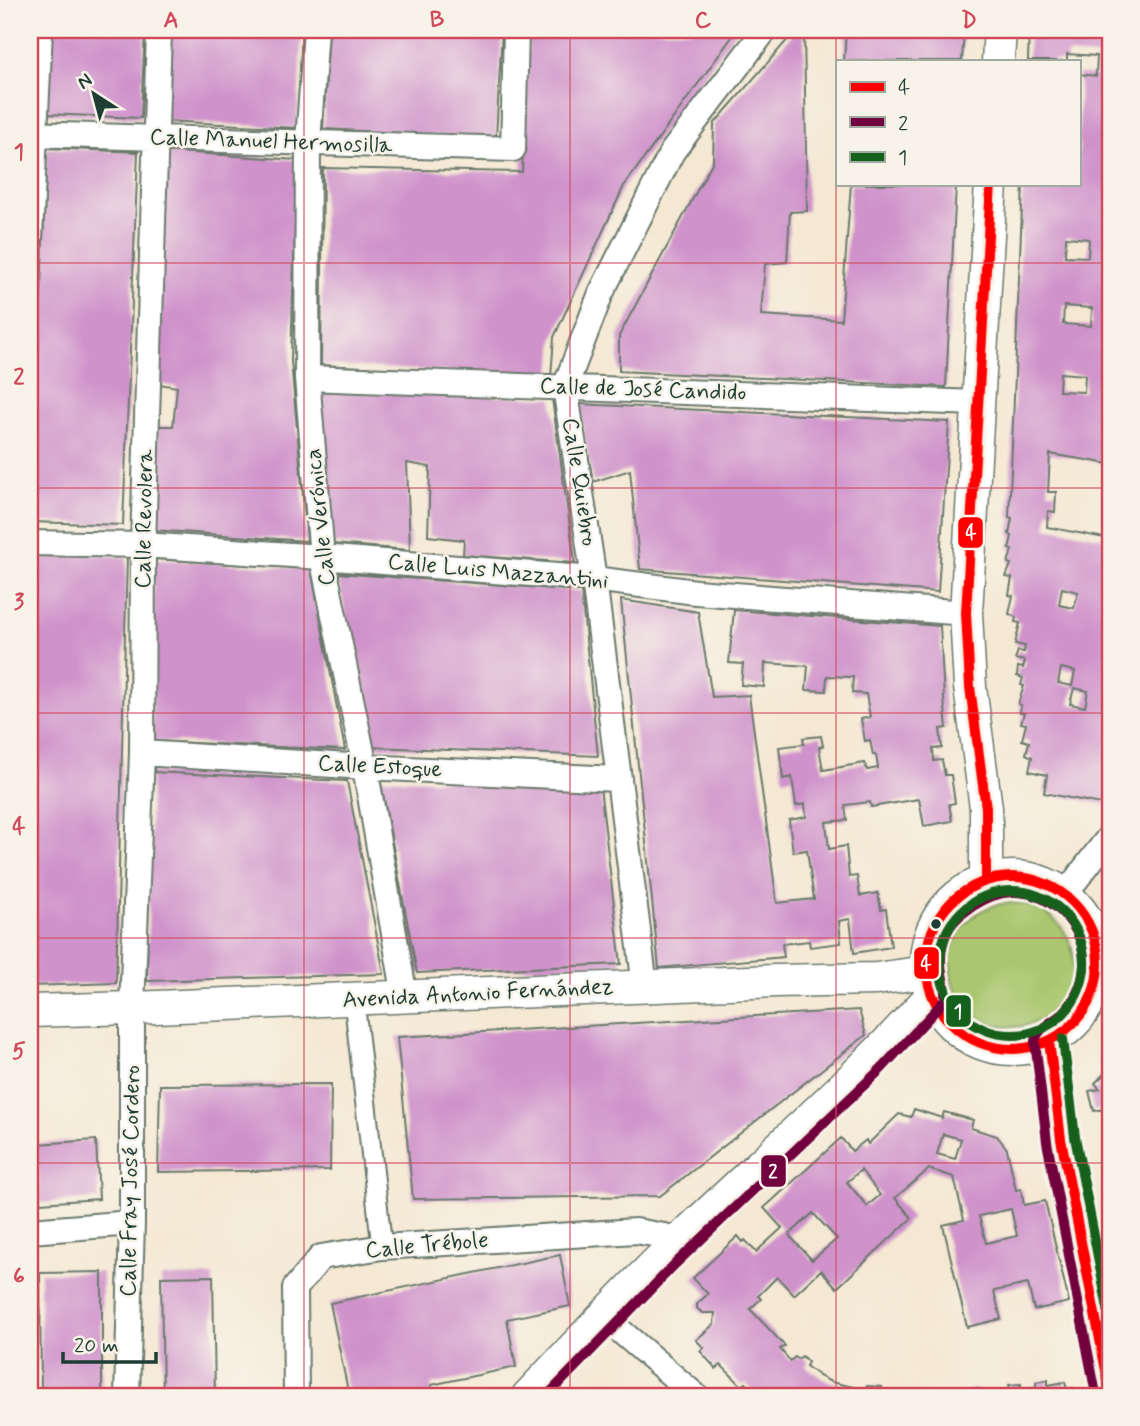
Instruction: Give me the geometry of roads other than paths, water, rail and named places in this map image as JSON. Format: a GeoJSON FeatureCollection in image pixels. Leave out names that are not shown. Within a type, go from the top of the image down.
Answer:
{"type":"FeatureCollection","features":[{"type":"Feature","properties":{"kind":"street"},"geometry":{"type":"LineString","coordinates":[[30,237],[32,135],[40,30]]}},
{"type":"Feature","properties":{"kind":"street","name":"Calle Revolera"},"geometry":{"type":"LineString","coordinates":[[132,1009],[142,753],[143,545],[159,30]]}},
{"type":"Feature","properties":{"kind":"street","name":"Calle Verónica"},"geometry":{"type":"LineString","coordinates":[[316,30],[308,142],[307,378],[322,557],[365,767],[405,997]]}},
{"type":"Feature","properties":{"kind":"street","name":"Calle Manuel Hermosilla"},"geometry":{"type":"LineString","coordinates":[[32,135],[513,149],[516,30]]}},
{"type":"Feature","properties":{"kind":"street","name":"Calle Quiebro"},"geometry":{"type":"LineString","coordinates":[[645,987],[594,579],[565,387],[601,293],[672,152],[765,30]]}},
{"type":"Feature","properties":{"kind":"street"},"geometry":{"type":"LineString","coordinates":[[998,60],[1000,30]]}},
{"type":"Feature","properties":{"kind":"street"},"geometry":{"type":"LineString","coordinates":[[986,880],[986,808],[971,687],[966,613],[991,186]]}},
{"type":"Feature","properties":{"kind":"street","name":"Calle de José Candido"},"geometry":{"type":"LineString","coordinates":[[307,378],[978,403]]}},
{"type":"Feature","properties":{"kind":"street","name":"Calle Luis Mazzantini"},"geometry":{"type":"LineString","coordinates":[[30,543],[143,545],[322,557],[594,579],[696,592],[966,613]]}},
{"type":"Feature","properties":{"kind":"street","name":"Calle Estoque"},"geometry":{"type":"LineString","coordinates":[[142,753],[618,779]]}},
{"type":"Feature","properties":{"kind":"street"},"geometry":{"type":"LineString","coordinates":[[1065,894],[1110,836]]}},
{"type":"Feature","properties":{"kind":"street"},"geometry":{"type":"LineString","coordinates":[[1007,877],[1027,878],[1047,884],[1065,894],[1079,908],[1090,926],[1104,967],[1084,1010],[1069,1028],[1049,1041],[1026,1048],[1003,1049],[980,1044],[960,1032],[943,1016],[929,983],[927,948],[934,926],[947,906],[965,891],[986,880],[1007,877]]}},
{"type":"Feature","properties":{"kind":"street","name":"Avenida Antonio Fernández"},"geometry":{"type":"LineString","coordinates":[[30,1011],[876,978],[929,983]]}},
{"type":"Feature","properties":{"kind":"street"},"geometry":{"type":"LineString","coordinates":[[528,1396],[603,1316],[681,1239],[898,1032],[929,983]]}},
{"type":"Feature","properties":{"kind":"street"},"geometry":{"type":"LineString","coordinates":[[354,1000],[382,1248]]}},
{"type":"Feature","properties":{"kind":"street","name":"Calle Fray José Cordero"},"geometry":{"type":"LineString","coordinates":[[127,1396],[132,1223],[132,1009]]}},
{"type":"Feature","properties":{"kind":"street"},"geometry":{"type":"LineString","coordinates":[[1049,1041],[1061,1139],[1110,1391]]}},
{"type":"Feature","properties":{"kind":"street"},"geometry":{"type":"LineString","coordinates":[[30,1231],[132,1223]]}},
{"type":"Feature","properties":{"kind":"street","name":"Calle Trébole"},"geometry":{"type":"LineString","coordinates":[[296,1396],[295,1288],[321,1257],[382,1248],[636,1231],[681,1239]]}},
{"type":"Feature","properties":{"kind":"street"},"geometry":{"type":"LineString","coordinates":[[603,1316],[696,1396]]}}]}
